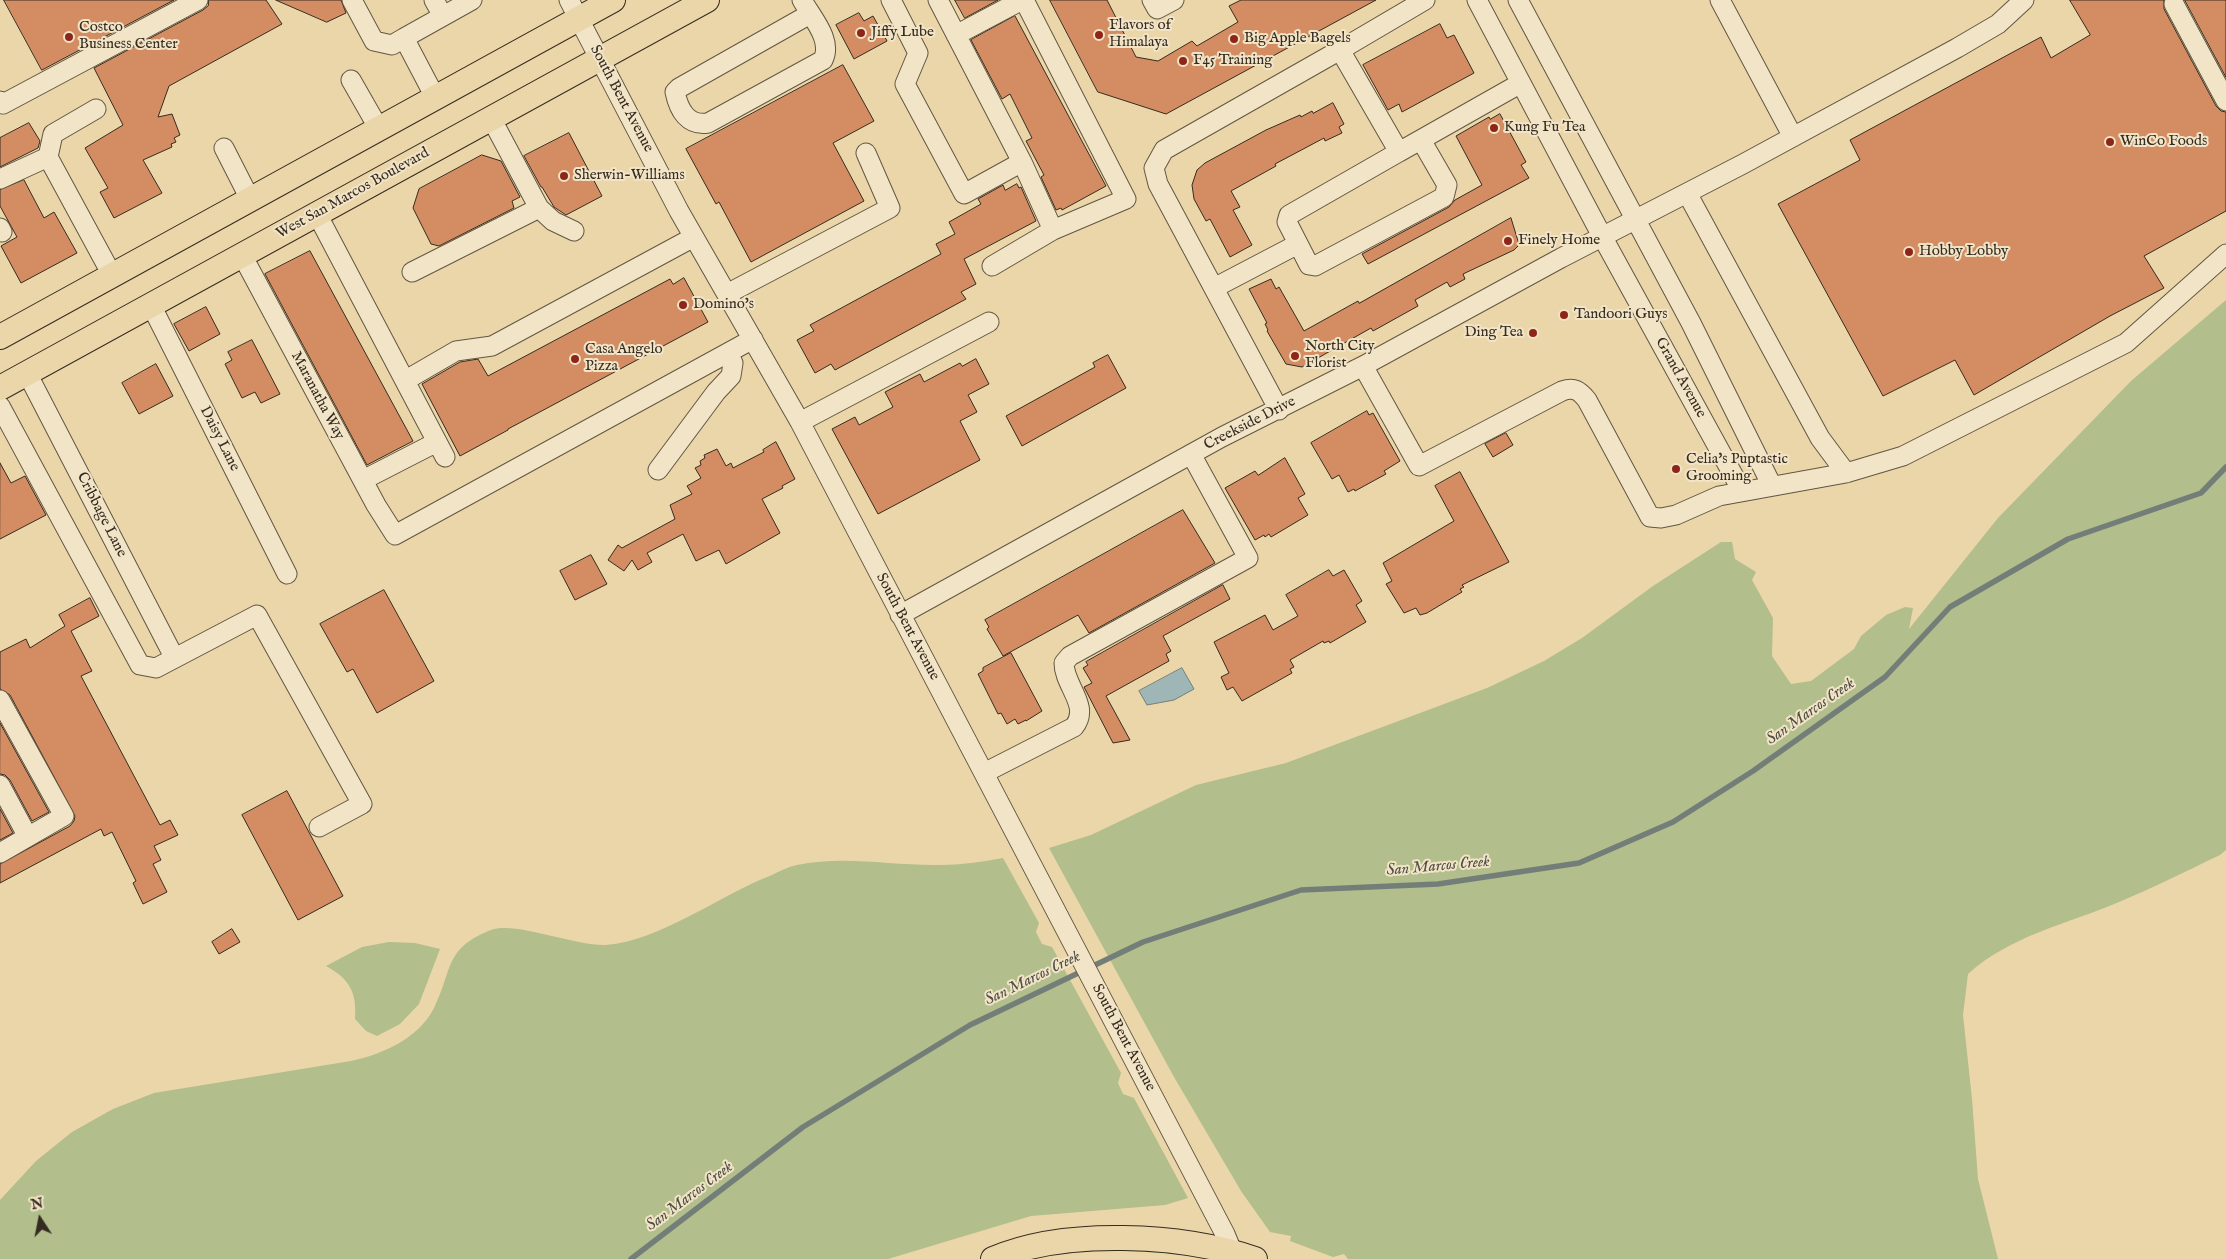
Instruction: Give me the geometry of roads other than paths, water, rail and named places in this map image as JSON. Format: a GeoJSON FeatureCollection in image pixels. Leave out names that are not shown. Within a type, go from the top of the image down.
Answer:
{"type":"FeatureCollection","features":[{"type":"Feature","properties":{"kind":"main road"},"geometry":{"type":"LineString","coordinates":[[0,337],[436,97],[574,9],[613,0]]}},
{"type":"Feature","properties":{"kind":"main road","name":"West San Marcos Boulevard"},"geometry":{"type":"LineString","coordinates":[[0,388],[707,0]]}},
{"type":"Feature","properties":{"kind":"main road"},"geometry":{"type":"LineString","coordinates":[[993,1259],[1064,1241],[1134,1237],[1255,1259]]}},
{"type":"Feature","properties":{"kind":"street"},"geometry":{"type":"LineString","coordinates":[[0,101],[3,104],[198,0]]}},
{"type":"Feature","properties":{"kind":"street"},"geometry":{"type":"LineString","coordinates":[[352,0],[374,41],[392,44],[404,38],[438,8],[472,0]]}},
{"type":"Feature","properties":{"kind":"street"},"geometry":{"type":"LineString","coordinates":[[891,0],[918,53],[905,84],[964,194],[1022,162]]}},
{"type":"Feature","properties":{"kind":"street"},"geometry":{"type":"LineString","coordinates":[[938,0],[1022,162],[1053,230]]}},
{"type":"Feature","properties":{"kind":"street"},"geometry":{"type":"LineString","coordinates":[[956,35],[1023,0],[1126,200],[1053,230],[992,266]]}},
{"type":"Feature","properties":{"kind":"street"},"geometry":{"type":"LineString","coordinates":[[1152,0],[1157,10],[1174,0]]}},
{"type":"Feature","properties":{"kind":"street"},"geometry":{"type":"LineString","coordinates":[[1279,410],[1158,184],[1154,168],[1164,150],[1425,0]]}},
{"type":"Feature","properties":{"kind":"street","name":"Grand Avenue"},"geometry":{"type":"LineString","coordinates":[[1477,0],[1603,238],[1742,491]]}},
{"type":"Feature","properties":{"kind":"street"},"geometry":{"type":"LineString","coordinates":[[1518,0],[1692,323],[1772,486]]}},
{"type":"Feature","properties":{"kind":"street"},"geometry":{"type":"LineString","coordinates":[[1720,0],[1793,137]]}},
{"type":"Feature","properties":{"kind":"street","name":"Creekside Drive"},"geometry":{"type":"LineString","coordinates":[[900,616],[1191,454],[1363,366],[1561,258],[1638,220],[1793,137],[1998,24],[2024,0]]}},
{"type":"Feature","properties":{"kind":"street"},"geometry":{"type":"LineString","coordinates":[[2174,4],[2226,101]]}},
{"type":"Feature","properties":{"kind":"street"},"geometry":{"type":"LineString","coordinates":[[806,7],[825,39],[826,47],[823,60],[817,65],[708,123],[699,124],[692,122],[685,115],[676,99],[675,92],[679,88],[806,7]]}},
{"type":"Feature","properties":{"kind":"street","name":"South Bent Avenue"},"geometry":{"type":"LineString","coordinates":[[574,9],[694,236],[800,422],[1205,1196],[1232,1255]]}},
{"type":"Feature","properties":{"kind":"street"},"geometry":{"type":"LineString","coordinates":[[404,38],[436,97]]}},
{"type":"Feature","properties":{"kind":"street"},"geometry":{"type":"LineString","coordinates":[[1340,50],[1399,152]]}},
{"type":"Feature","properties":{"kind":"street"},"geometry":{"type":"LineString","coordinates":[[351,80],[379,129]]}},
{"type":"Feature","properties":{"kind":"street"},"geometry":{"type":"LineString","coordinates":[[1421,140],[1447,185],[1444,197],[1315,266],[1309,265],[1287,222],[1289,215],[1521,83]]}},
{"type":"Feature","properties":{"kind":"street"},"geometry":{"type":"LineString","coordinates":[[96,109],[53,134],[48,157],[112,276]]}},
{"type":"Feature","properties":{"kind":"street"},"geometry":{"type":"LineString","coordinates":[[491,118],[539,208],[553,221],[574,231]]}},
{"type":"Feature","properties":{"kind":"street"},"geometry":{"type":"LineString","coordinates":[[224,148],[250,199]]}},
{"type":"Feature","properties":{"kind":"street"},"geometry":{"type":"LineString","coordinates":[[727,294],[890,208],[866,153]]}},
{"type":"Feature","properties":{"kind":"street"},"geometry":{"type":"LineString","coordinates":[[0,179],[48,157]]}},
{"type":"Feature","properties":{"kind":"street"},"geometry":{"type":"LineString","coordinates":[[1687,193],[1820,438],[1846,473]]}},
{"type":"Feature","properties":{"kind":"street"},"geometry":{"type":"LineString","coordinates":[[412,272],[539,208]]}},
{"type":"Feature","properties":{"kind":"street"},"geometry":{"type":"LineString","coordinates":[[317,214],[441,449],[363,480]]}},
{"type":"Feature","properties":{"kind":"street"},"geometry":{"type":"LineString","coordinates":[[406,380],[456,351],[492,346],[694,236]]}},
{"type":"Feature","properties":{"kind":"street"},"geometry":{"type":"LineString","coordinates":[[1214,288],[1298,244]]}},
{"type":"Feature","properties":{"kind":"street"},"geometry":{"type":"LineString","coordinates":[[1363,366],[1419,466],[1553,395],[1570,388],[1580,390],[1650,517],[1661,518],[1676,515],[1719,496],[1846,473],[1903,456],[2126,343],[2226,254]]}},
{"type":"Feature","properties":{"kind":"street","name":"Maranatha Way"},"geometry":{"type":"LineString","coordinates":[[242,255],[363,480],[395,535],[728,353]]}},
{"type":"Feature","properties":{"kind":"street","name":"Daisy Lane"},"geometry":{"type":"LineString","coordinates":[[150,305],[287,574]]}},
{"type":"Feature","properties":{"kind":"street"},"geometry":{"type":"LineString","coordinates":[[800,422],[989,322]]}},
{"type":"Feature","properties":{"kind":"street"},"geometry":{"type":"LineString","coordinates":[[658,470],[716,392],[731,376],[732,363],[728,353],[752,339]]}},
{"type":"Feature","properties":{"kind":"street","name":"Cribbage Lane"},"geometry":{"type":"LineString","coordinates":[[27,374],[174,657]]}},
{"type":"Feature","properties":{"kind":"street"},"geometry":{"type":"LineString","coordinates":[[0,406],[140,665],[156,668],[257,614],[362,804],[318,827]]}},
{"type":"Feature","properties":{"kind":"street"},"geometry":{"type":"LineString","coordinates":[[984,773],[1074,727],[1080,720],[1081,712],[1078,701],[1064,673],[1064,663],[1070,656],[1248,558],[1191,454]]}},
{"type":"Feature","properties":{"kind":"street"},"geometry":{"type":"LineString","coordinates":[[0,700],[64,816],[0,853]]}},
{"type":"Feature","properties":{"kind":"street"},"geometry":{"type":"LineString","coordinates":[[0,786],[28,837]]}},
{"type":"Feature","properties":{"kind":"water"},"geometry":{"type":"Polygon","coordinates":[[[1182,668],[1194,689],[1174,700],[1147,705],[1139,691],[1182,668]]]}},
{"type":"Feature","properties":{"kind":"waterway","name":"San Marcos Creek"},"geometry":{"type":"LineString","coordinates":[[631,1259],[803,1127],[970,1025],[1143,942],[1301,890],[1438,884],[1579,863],[1673,822],[1753,771],[1885,677],[1950,607],[2068,539],[2201,493],[2226,467]]}},
{"type":"Feature","properties":{"kind":"place","name":"Jiffy Lube"},"geometry":{"type":"Point","coordinates":[861,33]}},
{"type":"Feature","properties":{"kind":"place","name":"Flavors of Himalaya"},"geometry":{"type":"Point","coordinates":[1099,35]}},
{"type":"Feature","properties":{"kind":"place","name":"Costco Business Center"},"geometry":{"type":"Point","coordinates":[69,37]}},
{"type":"Feature","properties":{"kind":"place","name":"Big Apple Bagels"},"geometry":{"type":"Point","coordinates":[1234,39]}},
{"type":"Feature","properties":{"kind":"place","name":"F45 Training"},"geometry":{"type":"Point","coordinates":[1183,61]}},
{"type":"Feature","properties":{"kind":"place","name":"Kung Fu Tea"},"geometry":{"type":"Point","coordinates":[1494,128]}},
{"type":"Feature","properties":{"kind":"place","name":"WinCo Foods"},"geometry":{"type":"Point","coordinates":[2110,142]}},
{"type":"Feature","properties":{"kind":"place","name":"Sherwin-Williams"},"geometry":{"type":"Point","coordinates":[564,176]}},
{"type":"Feature","properties":{"kind":"place","name":"Finely Home"},"geometry":{"type":"Point","coordinates":[1508,241]}},
{"type":"Feature","properties":{"kind":"place","name":"Hobby Lobby"},"geometry":{"type":"Point","coordinates":[1909,252]}},
{"type":"Feature","properties":{"kind":"place","name":"Domino's"},"geometry":{"type":"Point","coordinates":[683,305]}},
{"type":"Feature","properties":{"kind":"place","name":"Tandoori Guys"},"geometry":{"type":"Point","coordinates":[1564,315]}},
{"type":"Feature","properties":{"kind":"place","name":"Ding Tea"},"geometry":{"type":"Point","coordinates":[1533,333]}},
{"type":"Feature","properties":{"kind":"place","name":"North City Florist"},"geometry":{"type":"Point","coordinates":[1295,356]}},
{"type":"Feature","properties":{"kind":"place","name":"Casa Angelo Pizza"},"geometry":{"type":"Point","coordinates":[575,359]}},
{"type":"Feature","properties":{"kind":"place","name":"Celia's Puptastic Grooming"},"geometry":{"type":"Point","coordinates":[1676,469]}}]}
